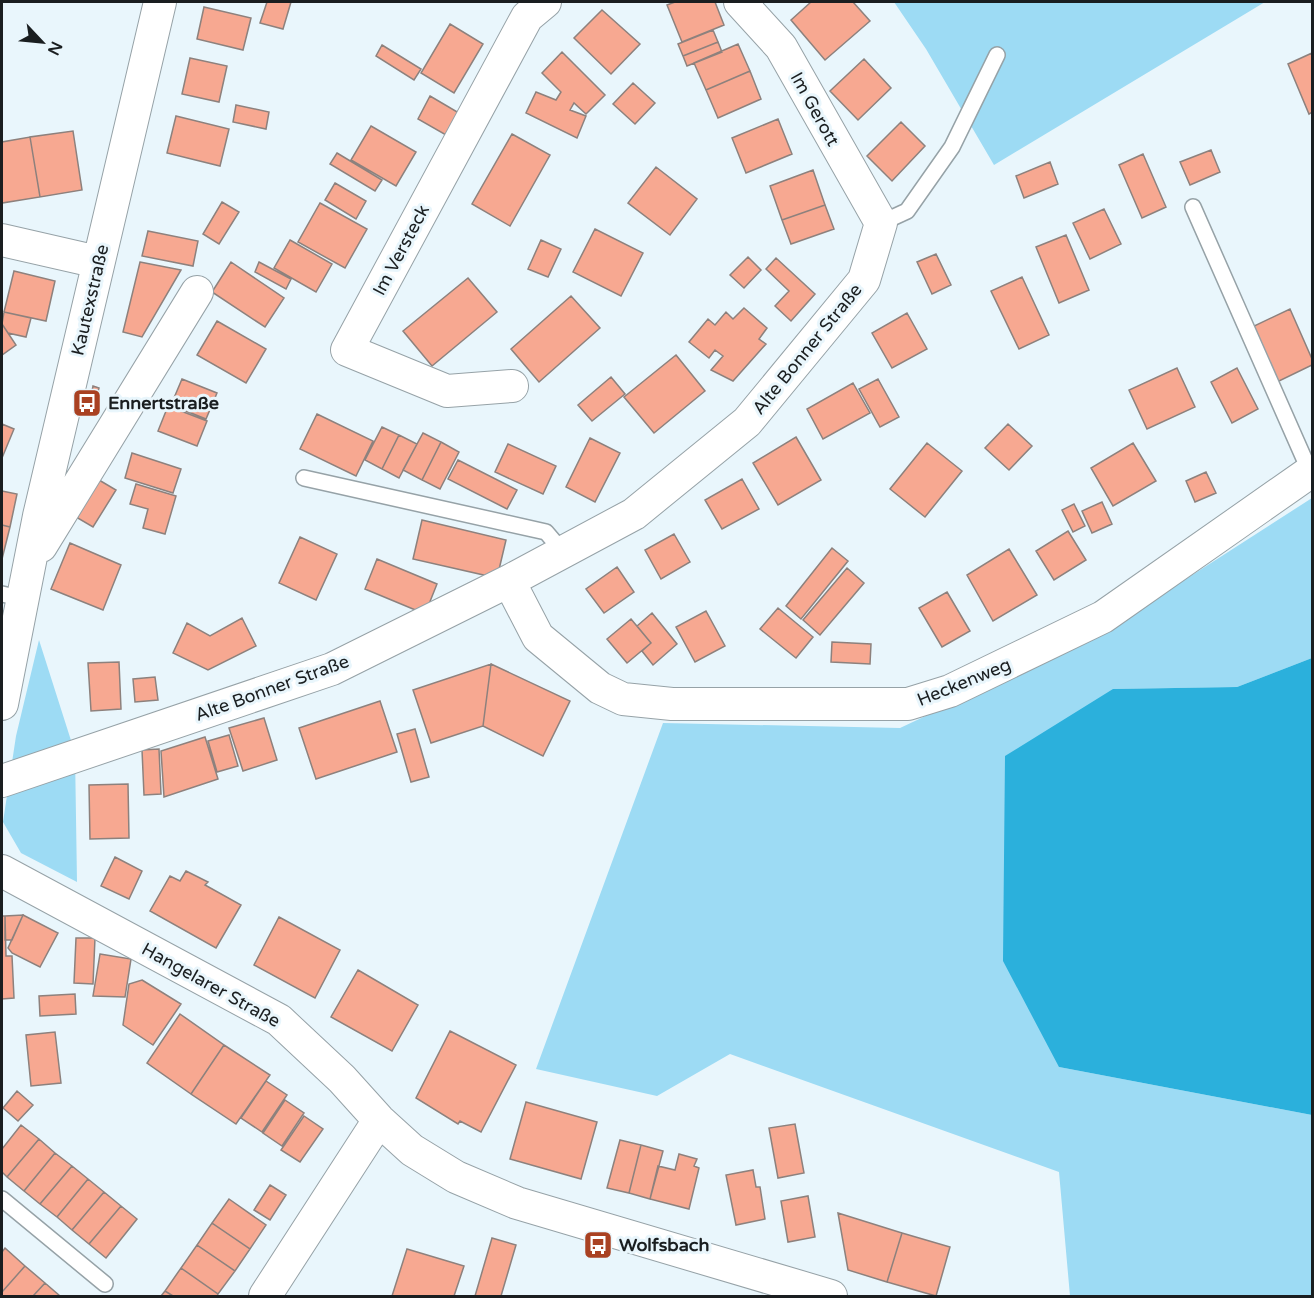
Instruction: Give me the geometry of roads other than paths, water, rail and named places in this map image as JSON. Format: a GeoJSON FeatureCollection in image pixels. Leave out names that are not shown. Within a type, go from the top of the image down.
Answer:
{"type":"FeatureCollection","features":[{"type":"Feature","properties":{"kind":"street","name":"Kautexstraße"},"geometry":{"type":"LineString","coordinates":[[2,704],[13,596],[30,563],[39,516],[160,2]]}},
{"type":"Feature","properties":{"kind":"street","name":"Im Versteck"},"geometry":{"type":"LineString","coordinates":[[512,386],[447,391],[347,350],[527,18],[545,2]]}},
{"type":"Feature","properties":{"kind":"street","name":"Im Gerott"},"geometry":{"type":"LineString","coordinates":[[740,2],[781,47],[881,224]]}},
{"type":"Feature","properties":{"kind":"street","name":"Alte Bonner Straße"},"geometry":{"type":"LineString","coordinates":[[2,781],[332,669],[509,581],[634,514],[747,423],[864,280],[881,224]]}},
{"type":"Feature","properties":{"kind":"street"},"geometry":{"type":"LineString","coordinates":[[2,240],[98,262]]}},
{"type":"Feature","properties":{"kind":"street"},"geometry":{"type":"LineString","coordinates":[[30,563],[197,292]]}},
{"type":"Feature","properties":{"kind":"street","name":"Heckenweg"},"geometry":{"type":"LineString","coordinates":[[509,581],[538,637],[600,688],[623,699],[672,704],[908,704],[950,692],[1103,617],[1310,472]]}},
{"type":"Feature","properties":{"kind":"street","name":"Hangelarer Straße"},"geometry":{"type":"LineString","coordinates":[[2,871],[279,1020],[342,1079],[387,1127],[412,1149],[456,1177],[517,1203],[831,1296]]}},
{"type":"Feature","properties":{"kind":"street"},"geometry":{"type":"LineString","coordinates":[[265,1296],[387,1127]]}},
{"type":"Feature","properties":{"kind":"lane"},"geometry":{"type":"LineString","coordinates":[[881,224],[908,211],[952,147],[997,55]]}},
{"type":"Feature","properties":{"kind":"lane"},"geometry":{"type":"LineString","coordinates":[[1193,207],[1310,472]]}},
{"type":"Feature","properties":{"kind":"lane"},"geometry":{"type":"LineString","coordinates":[[304,478],[546,532],[563,552]]}},
{"type":"Feature","properties":{"kind":"lane"},"geometry":{"type":"LineString","coordinates":[[2,1198],[105,1284]]}},
{"type":"Feature","properties":{"kind":"place","name":"Ennertstraße"},"geometry":{"type":"Point","coordinates":[87,403]}},
{"type":"Feature","properties":{"kind":"place","name":"Wolfsbach"},"geometry":{"type":"Point","coordinates":[598,1245]}}]}
